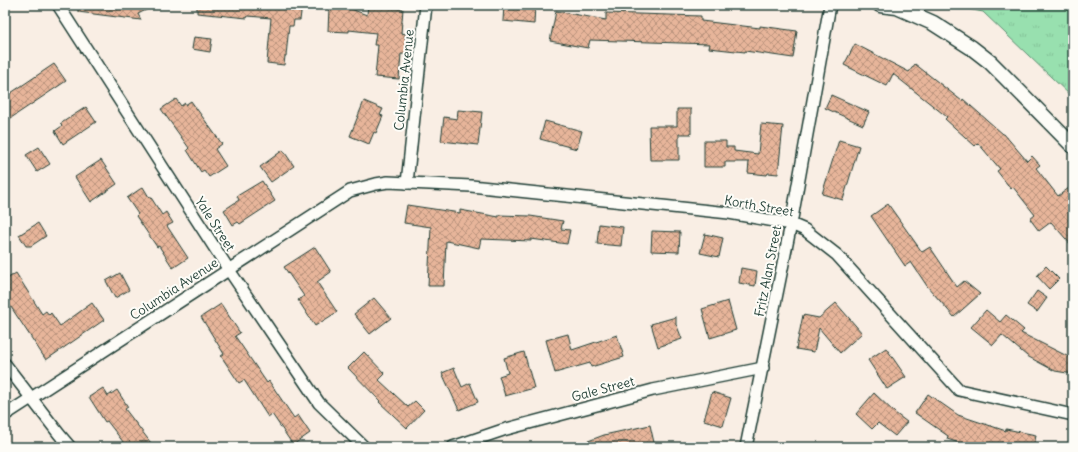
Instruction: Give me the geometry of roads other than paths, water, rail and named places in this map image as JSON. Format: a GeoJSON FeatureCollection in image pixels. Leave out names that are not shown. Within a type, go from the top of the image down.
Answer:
{"type":"FeatureCollection","features":[{"type":"Feature","properties":{"kind":"street","name":"Yale Street"},"geometry":{"type":"LineString","coordinates":[[58,5],[228,270],[319,403],[364,447]]}},
{"type":"Feature","properties":{"kind":"street","name":"Columbia Avenue"},"geometry":{"type":"LineString","coordinates":[[5,415],[32,399],[350,192],[388,182],[412,183],[426,5]]}},
{"type":"Feature","properties":{"kind":"street","name":"Fritz Alan Street"},"geometry":{"type":"LineString","coordinates":[[746,447],[791,224],[830,5]]}},
{"type":"Feature","properties":{"kind":"street"},"geometry":{"type":"LineString","coordinates":[[880,5],[896,8],[933,23],[972,48],[1005,76],[1073,146]]}},
{"type":"Feature","properties":{"kind":"street","name":"Korth Street"},"geometry":{"type":"LineString","coordinates":[[412,183],[471,186],[729,213],[791,224],[805,230],[837,255],[959,390],[1073,415]]}},
{"type":"Feature","properties":{"kind":"street"},"geometry":{"type":"LineString","coordinates":[[5,364],[70,447]]}},
{"type":"Feature","properties":{"kind":"street","name":"Gale Street"},"geometry":{"type":"LineString","coordinates":[[453,447],[503,430],[653,390],[763,368]]}}]}
